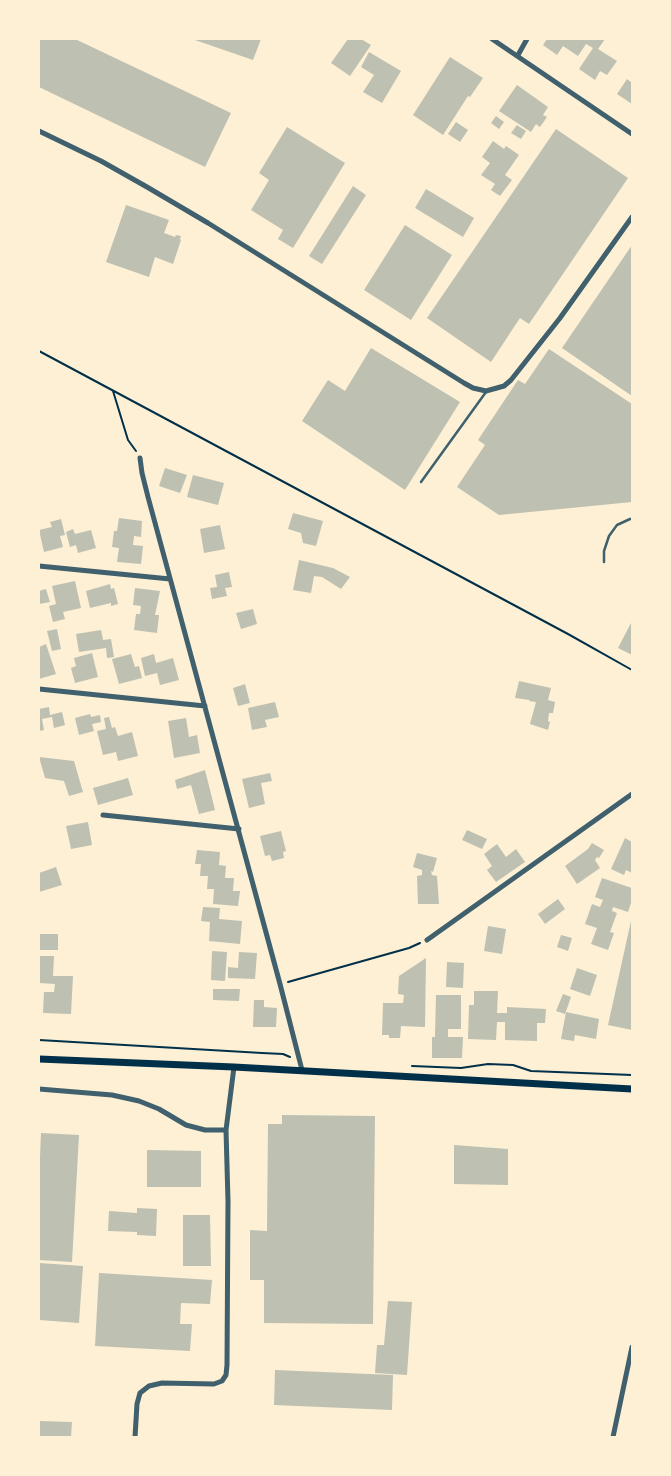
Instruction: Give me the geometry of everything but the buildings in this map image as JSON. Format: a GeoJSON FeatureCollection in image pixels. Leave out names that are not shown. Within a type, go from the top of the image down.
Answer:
{"type":"FeatureCollection","features":[{"type":"Feature","properties":{"kind":"main road"},"geometry":{"type":"LineString","coordinates":[[39,1059],[302,1070],[632,1089]]}},
{"type":"Feature","properties":{"kind":"street"},"geometry":{"type":"LineString","coordinates":[[492,39],[632,134]]}},
{"type":"Feature","properties":{"kind":"street"},"geometry":{"type":"LineString","coordinates":[[518,55],[527,39]]}},
{"type":"Feature","properties":{"kind":"street"},"geometry":{"type":"LineString","coordinates":[[39,131],[147,187],[464,383],[473,388],[486,391],[504,386],[511,380],[560,318],[632,217]]}},
{"type":"Feature","properties":{"kind":"street"},"geometry":{"type":"LineString","coordinates":[[140,458],[170,579],[239,829],[302,1070]]}},
{"type":"Feature","properties":{"kind":"street"},"geometry":{"type":"LineString","coordinates":[[39,566],[170,579]]}},
{"type":"Feature","properties":{"kind":"street"},"geometry":{"type":"LineString","coordinates":[[39,689],[204,706]]}},
{"type":"Feature","properties":{"kind":"street"},"geometry":{"type":"LineString","coordinates":[[427,940],[632,794]]}},
{"type":"Feature","properties":{"kind":"street"},"geometry":{"type":"LineString","coordinates":[[103,815],[239,829]]}},
{"type":"Feature","properties":{"kind":"street"},"geometry":{"type":"LineString","coordinates":[[135,1437],[137,1404],[140,1393],[149,1386],[162,1382],[214,1384],[222,1381],[226,1375],[228,1201],[226,1130],[234,1067]]}},
{"type":"Feature","properties":{"kind":"street"},"geometry":{"type":"LineString","coordinates":[[39,1089],[112,1094],[139,1101],[159,1109],[186,1125],[205,1130],[226,1130]]}},
{"type":"Feature","properties":{"kind":"street"},"geometry":{"type":"LineString","coordinates":[[613,1437],[632,1347]]}},
{"type":"Feature","properties":{"kind":"lane"},"geometry":{"type":"LineString","coordinates":[[421,482],[486,391]]}},
{"type":"Feature","properties":{"kind":"lane"},"geometry":{"type":"LineString","coordinates":[[604,562],[604,551],[608,536],[617,525],[632,519]]}},
{"type":"Feature","properties":{"kind":"path"},"geometry":{"type":"LineString","coordinates":[[39,351],[632,670]]}},
{"type":"Feature","properties":{"kind":"path"},"geometry":{"type":"LineString","coordinates":[[113,391],[128,440],[140,458]]}},
{"type":"Feature","properties":{"kind":"path"},"geometry":{"type":"LineString","coordinates":[[280,984],[409,948],[427,940]]}},
{"type":"Feature","properties":{"kind":"path"},"geometry":{"type":"LineString","coordinates":[[39,1040],[283,1054],[301,1061]]}},
{"type":"Feature","properties":{"kind":"path"},"geometry":{"type":"LineString","coordinates":[[404,1066],[460,1068],[488,1064],[514,1065],[532,1071],[632,1075]]}}]}
